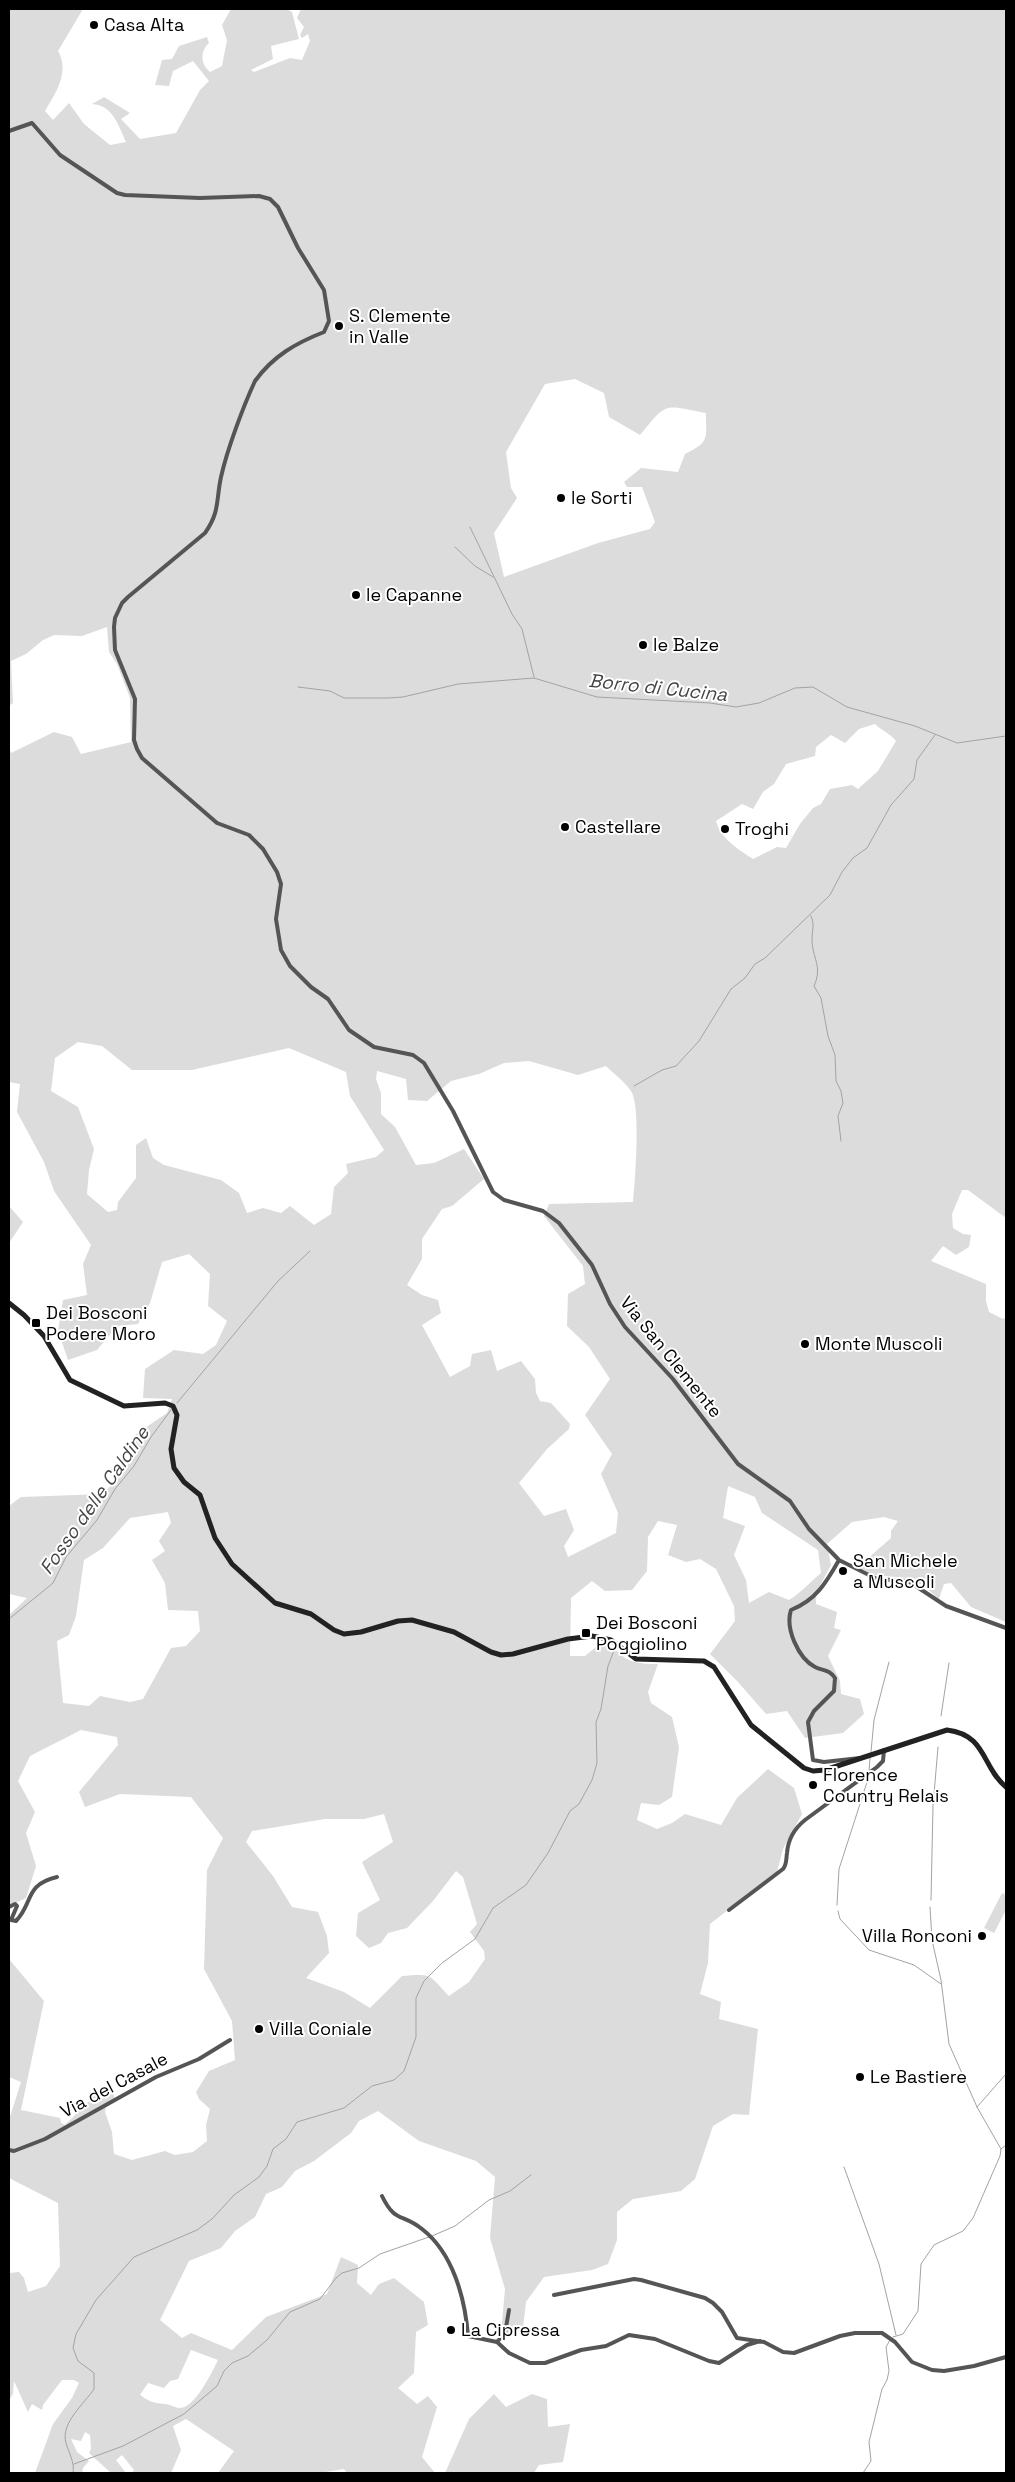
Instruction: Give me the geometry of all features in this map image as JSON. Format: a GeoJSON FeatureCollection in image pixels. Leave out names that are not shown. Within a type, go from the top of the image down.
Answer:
{"type":"FeatureCollection","features":[{"type":"Feature","properties":{"kind":"main road"},"geometry":{"type":"LineString","coordinates":[[9,1303],[24,1315],[44,1336],[70,1380],[124,1406],[165,1403],[173,1406],[177,1415],[171,1449],[174,1468],[203,1501],[215,1538],[232,1564],[275,1602],[311,1614],[334,1630],[344,1634],[361,1632],[398,1621],[412,1620],[454,1632],[491,1652],[501,1655],[513,1654],[568,1639],[592,1636],[611,1640],[636,1659],[704,1661],[714,1668],[751,1725],[804,1768],[821,1771],[942,1731],[960,1733],[975,1742],[995,1775],[1006,1787]]}},
{"type":"Feature","properties":{"kind":"street","name":"Via San Clemente"},"geometry":{"type":"LineString","coordinates":[[9,131],[32,123],[60,155],[93,179],[125,195],[200,198],[259,196],[270,199],[278,207],[298,248],[324,290],[329,321],[324,332],[298,342],[282,352],[263,370],[252,390],[220,478],[218,509],[214,520],[205,533],[128,596],[122,603],[116,618],[114,627],[115,650],[135,699],[134,740],[142,758],[217,823],[249,835],[263,848],[277,872],[281,884],[275,913],[281,950],[290,966],[311,987],[328,999],[349,1030],[374,1047],[413,1055],[424,1063],[453,1111],[493,1192],[504,1200],[543,1210],[559,1223],[592,1265],[610,1304],[625,1327],[673,1379],[738,1464],[790,1501],[809,1529],[839,1560],[877,1579],[908,1581],[946,1606],[1006,1628]]}},
{"type":"Feature","properties":{"kind":"street"},"geometry":{"type":"LineString","coordinates":[[839,1560],[818,1593],[804,1605],[791,1610],[791,1631],[793,1640],[809,1662],[815,1667],[824,1668],[835,1678],[834,1691],[814,1711],[808,1722],[813,1760],[824,1762],[862,1758]]}},
{"type":"Feature","properties":{"kind":"street"},"geometry":{"type":"LineString","coordinates":[[728,1910],[785,1867],[790,1840],[802,1822],[869,1774],[882,1761],[884,1750]]}},
{"type":"Feature","properties":{"kind":"street"},"geometry":{"type":"LineString","coordinates":[[9,1907],[15,1904],[18,1906],[11,1920],[16,1921],[22,1914],[35,1887],[57,1877]]}},
{"type":"Feature","properties":{"kind":"street","name":"Via del Casale"},"geometry":{"type":"LineString","coordinates":[[9,2150],[14,2151],[45,2139],[156,2077],[199,2059],[230,2040]]}},
{"type":"Feature","properties":{"kind":"street"},"geometry":{"type":"LineString","coordinates":[[382,2196],[389,2211],[398,2218],[414,2223],[430,2237],[449,2261],[457,2280],[468,2336],[497,2342],[517,2358],[530,2363],[545,2363],[581,2350],[606,2346],[629,2335],[664,2342],[709,2361],[720,2362],[741,2348],[760,2342]]}},
{"type":"Feature","properties":{"kind":"street"},"geometry":{"type":"LineString","coordinates":[[554,2295],[634,2279],[705,2298],[722,2312],[737,2338],[760,2342],[783,2352],[794,2353],[840,2336],[876,2332],[889,2336],[912,2362],[932,2370],[944,2371],[974,2366],[1006,2357]]}},
{"type":"Feature","properties":{"kind":"street"},"geometry":{"type":"LineString","coordinates":[[497,2342],[505,2333],[509,2310]]}},
{"type":"Feature","properties":{"kind":"shaded area"},"geometry":{"type":"Polygon","coordinates":[[[9,9],[83,9],[58,51],[63,67],[62,74],[57,89],[45,111],[53,120],[69,103],[84,124],[110,145],[126,142],[110,112],[99,105],[92,104],[104,97],[130,113],[121,119],[140,139],[176,133],[200,90],[209,81],[193,61],[173,71],[169,86],[155,85],[162,60],[172,59],[179,46],[207,37],[209,43],[204,50],[202,58],[204,65],[210,72],[222,66],[227,40],[222,25],[231,9],[287,9],[292,12],[299,39],[271,46],[273,59],[251,70],[254,72],[290,58],[302,60],[310,41],[308,34],[302,38],[300,35],[304,27],[297,18],[301,9],[1006,9],[1006,1218],[968,1190],[962,1190],[952,1214],[953,1228],[963,1234],[971,1235],[969,1247],[956,1255],[943,1246],[931,1261],[986,1284],[986,1301],[989,1312],[1003,1319],[1006,1317],[1006,1622],[971,1607],[951,1583],[944,1584],[939,1599],[924,1586],[907,1578],[875,1575],[858,1567],[891,1538],[891,1531],[898,1521],[884,1517],[852,1522],[827,1544],[831,1565],[816,1593],[816,1604],[837,1612],[834,1628],[841,1630],[828,1656],[840,1681],[841,1694],[860,1699],[864,1714],[843,1733],[805,1738],[787,1711],[766,1714],[710,1654],[735,1621],[734,1606],[716,1569],[700,1559],[686,1562],[668,1555],[677,1525],[658,1521],[648,1537],[647,1571],[632,1590],[605,1591],[592,1581],[571,1598],[570,1656],[585,1656],[601,1643],[610,1645],[625,1658],[632,1661],[643,1664],[658,1664],[648,1692],[651,1703],[672,1717],[679,1747],[672,1797],[659,1805],[641,1803],[637,1820],[657,1829],[672,1823],[685,1814],[721,1825],[737,1798],[768,1769],[794,1788],[802,1814],[783,1849],[777,1872],[710,1924],[708,1963],[700,1994],[721,2002],[719,2019],[758,2029],[749,2115],[733,2114],[713,2126],[695,2179],[681,2191],[633,2199],[617,2212],[617,2240],[608,2264],[592,2270],[544,2277],[526,2302],[523,2328],[509,2336],[501,2334],[505,2289],[490,2238],[495,2177],[476,2161],[419,2141],[378,2111],[359,2121],[351,2133],[314,2161],[295,2171],[282,2187],[266,2194],[255,2217],[235,2231],[221,2248],[189,2261],[160,2320],[182,2338],[191,2333],[232,2350],[266,2317],[327,2294],[341,2257],[358,2265],[357,2283],[371,2295],[379,2284],[394,2278],[424,2302],[428,2325],[416,2332],[414,2373],[398,2388],[417,2404],[428,2396],[437,2407],[422,2457],[435,2473],[347,2473],[344,2469],[319,2473],[218,2473],[234,2451],[186,2419],[173,2426],[181,2450],[171,2473],[132,2473],[134,2470],[122,2455],[116,2460],[126,2473],[111,2473],[89,2453],[91,2449],[90,2435],[85,2432],[81,2441],[71,2439],[77,2452],[89,2461],[83,2468],[82,2473],[35,2473],[53,2424],[72,2398],[79,2383],[74,2380],[62,2380],[43,2405],[42,2410],[32,2404],[28,2412],[14,2381],[13,2394],[9,2400],[9,2273],[19,2272],[24,2278],[28,2292],[46,2286],[60,2266],[58,2203],[9,2178],[9,2120],[21,2082],[9,2077],[9,1959],[44,2001],[21,2110],[60,2118],[61,2123],[65,2125],[100,2090],[112,2089],[115,2099],[106,2107],[105,2112],[112,2132],[114,2154],[132,2160],[165,2151],[175,2155],[193,2152],[207,2141],[206,2125],[210,2109],[199,2099],[196,2092],[209,2071],[235,2060],[232,2021],[204,1969],[207,1870],[223,1838],[191,1797],[120,1794],[85,1807],[79,1792],[118,1745],[117,1737],[81,1730],[30,1756],[18,1781],[35,1812],[26,1833],[36,1866],[26,1898],[9,1906],[9,1615],[27,1598],[9,1594],[9,1506],[21,1497],[104,1494],[131,1457],[136,1434],[167,1413],[172,1399],[143,1398],[145,1369],[174,1350],[203,1354],[216,1345],[227,1321],[208,1306],[210,1274],[189,1254],[162,1262],[150,1303],[138,1324],[117,1326],[97,1350],[68,1360],[58,1331],[63,1300],[87,1295],[83,1264],[91,1245],[54,1191],[44,1162],[17,1112],[20,1084],[9,1082],[9,748],[11,753],[54,732],[72,737],[81,754],[131,742],[130,698],[117,664],[109,652],[107,627],[82,636],[54,635],[43,640],[26,654],[11,661],[13,703],[9,706],[9,9]],[[575,379],[545,384],[506,452],[511,488],[517,498],[494,533],[504,577],[598,543],[650,529],[655,522],[642,487],[627,487],[624,482],[641,468],[678,472],[685,454],[703,443],[705,439],[706,413],[674,407],[667,408],[656,416],[640,435],[609,417],[604,393],[575,379]],[[875,724],[859,729],[845,743],[831,735],[816,747],[815,756],[786,764],[774,784],[763,792],[753,809],[742,804],[716,821],[722,833],[731,843],[753,859],[777,847],[786,848],[800,824],[813,808],[821,804],[830,789],[852,785],[858,789],[878,771],[896,741],[875,724]],[[78,1042],[55,1058],[51,1091],[78,1107],[94,1149],[89,1170],[87,1194],[108,1212],[117,1210],[118,1202],[136,1178],[136,1145],[146,1138],[153,1158],[164,1165],[221,1180],[239,1193],[247,1213],[263,1208],[281,1213],[290,1206],[314,1225],[331,1214],[334,1187],[348,1173],[346,1164],[376,1157],[384,1150],[350,1096],[346,1072],[289,1048],[192,1070],[132,1070],[102,1046],[78,1042]],[[529,1061],[504,1063],[479,1074],[451,1081],[427,1101],[408,1100],[406,1079],[377,1071],[376,1079],[381,1093],[381,1114],[395,1127],[416,1165],[434,1163],[464,1149],[484,1179],[452,1206],[442,1209],[422,1239],[422,1259],[407,1285],[422,1295],[438,1300],[441,1313],[422,1325],[450,1377],[470,1366],[472,1354],[491,1350],[497,1371],[521,1361],[535,1379],[536,1393],[540,1401],[551,1403],[570,1424],[569,1429],[547,1449],[519,1483],[544,1516],[566,1509],[574,1530],[564,1546],[568,1557],[616,1533],[618,1513],[601,1474],[612,1454],[585,1415],[610,1379],[589,1347],[567,1326],[568,1294],[585,1284],[583,1266],[544,1216],[549,1204],[633,1202],[637,1127],[634,1099],[628,1087],[606,1066],[578,1075],[529,1061]],[[728,1486],[723,1518],[745,1526],[734,1555],[746,1580],[749,1603],[769,1592],[789,1600],[821,1573],[818,1550],[762,1513],[755,1497],[728,1486]],[[168,1512],[130,1518],[103,1548],[84,1560],[76,1616],[69,1635],[57,1641],[63,1703],[89,1706],[100,1696],[130,1702],[143,1699],[171,1648],[186,1646],[200,1631],[198,1611],[168,1610],[165,1583],[152,1560],[165,1551],[159,1541],[171,1523],[168,1512]],[[384,1814],[364,1819],[325,1819],[252,1831],[246,1842],[273,1876],[292,1907],[318,1912],[327,1936],[329,1953],[306,1978],[344,1992],[370,2008],[402,1976],[425,1975],[430,1977],[449,1996],[469,1982],[485,1959],[484,1951],[470,1932],[477,1924],[463,1877],[456,1871],[433,1901],[407,1928],[388,1933],[381,1943],[369,1948],[356,1936],[358,1913],[380,1900],[362,1862],[393,1842],[384,1814]],[[191,2350],[178,2379],[170,2381],[164,2388],[148,2383],[140,2395],[154,2403],[167,2404],[178,2408],[186,2406],[197,2396],[218,2360],[191,2350]]]}},
{"type":"Feature","properties":{"kind":"shaded area"},"geometry":{"type":"Polygon","coordinates":[[[9,1206],[23,1222],[9,1243],[9,1206]]]}},
{"type":"Feature","properties":{"kind":"shaded area"},"geometry":{"type":"Polygon","coordinates":[[[1002,1893],[1006,1895],[1006,1910],[994,1933],[984,1928],[1002,1893]]]}},
{"type":"Feature","properties":{"kind":"shaded area"},"geometry":{"type":"Polygon","coordinates":[[[494,2394],[506,2407],[532,2394],[547,2399],[548,2427],[570,2424],[563,2462],[539,2465],[534,2473],[445,2473],[469,2419],[494,2394]]]}},
{"type":"Feature","properties":{"kind":"waterway"},"geometry":{"type":"LineString","coordinates":[[470,527],[512,614],[522,629],[534,677]]}},
{"type":"Feature","properties":{"kind":"waterway"},"geometry":{"type":"LineString","coordinates":[[455,547],[475,566],[493,577]]}},
{"type":"Feature","properties":{"kind":"waterway","name":"Borro di Cucina"},"geometry":{"type":"LineString","coordinates":[[298,687],[330,691],[344,698],[388,698],[403,697],[458,684],[534,678],[597,697],[710,703],[736,707],[759,703],[795,688],[813,687],[847,707],[915,726],[957,743],[1006,736]]}},
{"type":"Feature","properties":{"kind":"waterway"},"geometry":{"type":"LineString","coordinates":[[634,1086],[662,1070],[676,1066],[699,1041],[731,989],[745,978],[755,964],[765,958],[830,895],[842,872],[853,858],[867,848],[891,805],[914,779],[917,760],[935,735]]}},
{"type":"Feature","properties":{"kind":"waterway"},"geometry":{"type":"LineString","coordinates":[[811,916],[813,925],[812,946],[817,967],[814,986],[821,998],[828,1036],[835,1055],[836,1081],[841,1091],[843,1103],[838,1116],[841,1141]]}},
{"type":"Feature","properties":{"kind":"waterway","name":"Fosso delle Caldine"},"geometry":{"type":"LineString","coordinates":[[177,1403],[278,1281],[310,1251]]}},
{"type":"Feature","properties":{"kind":"waterway","name":"Fosso delle Caldine"},"geometry":{"type":"LineString","coordinates":[[9,1619],[53,1583],[66,1557],[97,1520],[115,1489],[134,1466],[151,1437],[171,1410]]}},
{"type":"Feature","properties":{"kind":"waterway"},"geometry":{"type":"LineString","coordinates":[[73,2473],[65,2436],[74,2414],[94,2389],[94,2373],[78,2361],[73,2348],[76,2334],[96,2300],[134,2257],[197,2230],[212,2219],[234,2195],[259,2177],[267,2166],[273,2149],[286,2139],[297,2122],[344,2108],[372,2086],[394,2080],[404,2071],[416,2037],[416,1998],[424,1981],[442,1963],[475,1939],[493,1908],[526,1885],[548,1853],[570,1811],[579,1804],[592,1780],[597,1763],[596,1722],[601,1709],[608,1666],[615,1648]]}},
{"type":"Feature","properties":{"kind":"waterway"},"geometry":{"type":"LineString","coordinates":[[871,1752],[874,1720],[889,1662]]}},
{"type":"Feature","properties":{"kind":"waterway"},"geometry":{"type":"LineString","coordinates":[[941,1716],[949,1663]]}},
{"type":"Feature","properties":{"kind":"waterway"},"geometry":{"type":"LineString","coordinates":[[931,1900],[933,1806],[938,1747]]}},
{"type":"Feature","properties":{"kind":"waterway"},"geometry":{"type":"LineString","coordinates":[[869,1772],[870,1758]]}},
{"type":"Feature","properties":{"kind":"waterway"},"geometry":{"type":"LineString","coordinates":[[837,1905],[839,1869],[869,1776]]}},
{"type":"Feature","properties":{"kind":"waterway"},"geometry":{"type":"LineString","coordinates":[[893,2337],[903,2334],[918,2311],[921,2264],[934,2245],[963,2231],[973,2218],[1000,2156],[1001,2149],[977,2107],[949,2044],[941,1980],[932,1940],[930,1907]]}},
{"type":"Feature","properties":{"kind":"waterway"},"geometry":{"type":"LineString","coordinates":[[838,1911],[840,1919],[869,1950],[914,1965],[941,1984]]}},
{"type":"Feature","properties":{"kind":"waterway"},"geometry":{"type":"LineString","coordinates":[[977,2107],[1006,2074]]}},
{"type":"Feature","properties":{"kind":"waterway"},"geometry":{"type":"LineString","coordinates":[[1001,2149],[1006,2145]]}},
{"type":"Feature","properties":{"kind":"waterway"},"geometry":{"type":"LineString","coordinates":[[844,2167],[879,2264],[896,2335]]}},
{"type":"Feature","properties":{"kind":"waterway"},"geometry":{"type":"LineString","coordinates":[[432,2236],[455,2226],[489,2200],[510,2191],[531,2175]]}},
{"type":"Feature","properties":{"kind":"waterway"},"geometry":{"type":"LineString","coordinates":[[74,2464],[123,2446],[184,2414],[217,2386],[224,2371],[232,2363],[248,2356],[267,2340],[290,2312],[320,2299],[342,2273],[359,2268],[380,2254],[429,2237]]}},
{"type":"Feature","properties":{"kind":"waterway"},"geometry":{"type":"LineString","coordinates":[[863,2473],[871,2461],[869,2442],[882,2389],[889,2371],[886,2347],[890,2340]]}},
{"type":"Feature","properties":{"kind":"place","name":"Casa Alta"},"geometry":{"type":"Point","coordinates":[94,25]}},
{"type":"Feature","properties":{"kind":"place","name":"S. Clemente in Valle"},"geometry":{"type":"Point","coordinates":[339,326]}},
{"type":"Feature","properties":{"kind":"place","name":"le Sorti"},"geometry":{"type":"Point","coordinates":[561,498]}},
{"type":"Feature","properties":{"kind":"place","name":"le Capanne"},"geometry":{"type":"Point","coordinates":[356,595]}},
{"type":"Feature","properties":{"kind":"place","name":"le Balze"},"geometry":{"type":"Point","coordinates":[643,645]}},
{"type":"Feature","properties":{"kind":"place","name":"Castellare"},"geometry":{"type":"Point","coordinates":[565,827]}},
{"type":"Feature","properties":{"kind":"place","name":"Troghi"},"geometry":{"type":"Point","coordinates":[725,829]}},
{"type":"Feature","properties":{"kind":"place","name":"Dei Bosconi Podere Moro"},"geometry":{"type":"Point","coordinates":[36,1323]}},
{"type":"Feature","properties":{"kind":"place","name":"Monte Muscoli"},"geometry":{"type":"Point","coordinates":[805,1344]}},
{"type":"Feature","properties":{"kind":"place","name":"San Michele a Muscoli"},"geometry":{"type":"Point","coordinates":[843,1571]}},
{"type":"Feature","properties":{"kind":"place","name":"Dei Bosconi Poggiolino"},"geometry":{"type":"Point","coordinates":[586,1633]}},
{"type":"Feature","properties":{"kind":"place","name":"Florence Country Relais"},"geometry":{"type":"Point","coordinates":[813,1785]}},
{"type":"Feature","properties":{"kind":"place","name":"Villa Ronconi"},"geometry":{"type":"Point","coordinates":[982,1936]}},
{"type":"Feature","properties":{"kind":"place","name":"Villa Coniale"},"geometry":{"type":"Point","coordinates":[259,2029]}},
{"type":"Feature","properties":{"kind":"place","name":"Le Bastiere"},"geometry":{"type":"Point","coordinates":[860,2077]}},
{"type":"Feature","properties":{"kind":"place","name":"La Cipressa"},"geometry":{"type":"Point","coordinates":[451,2330]}}]}
